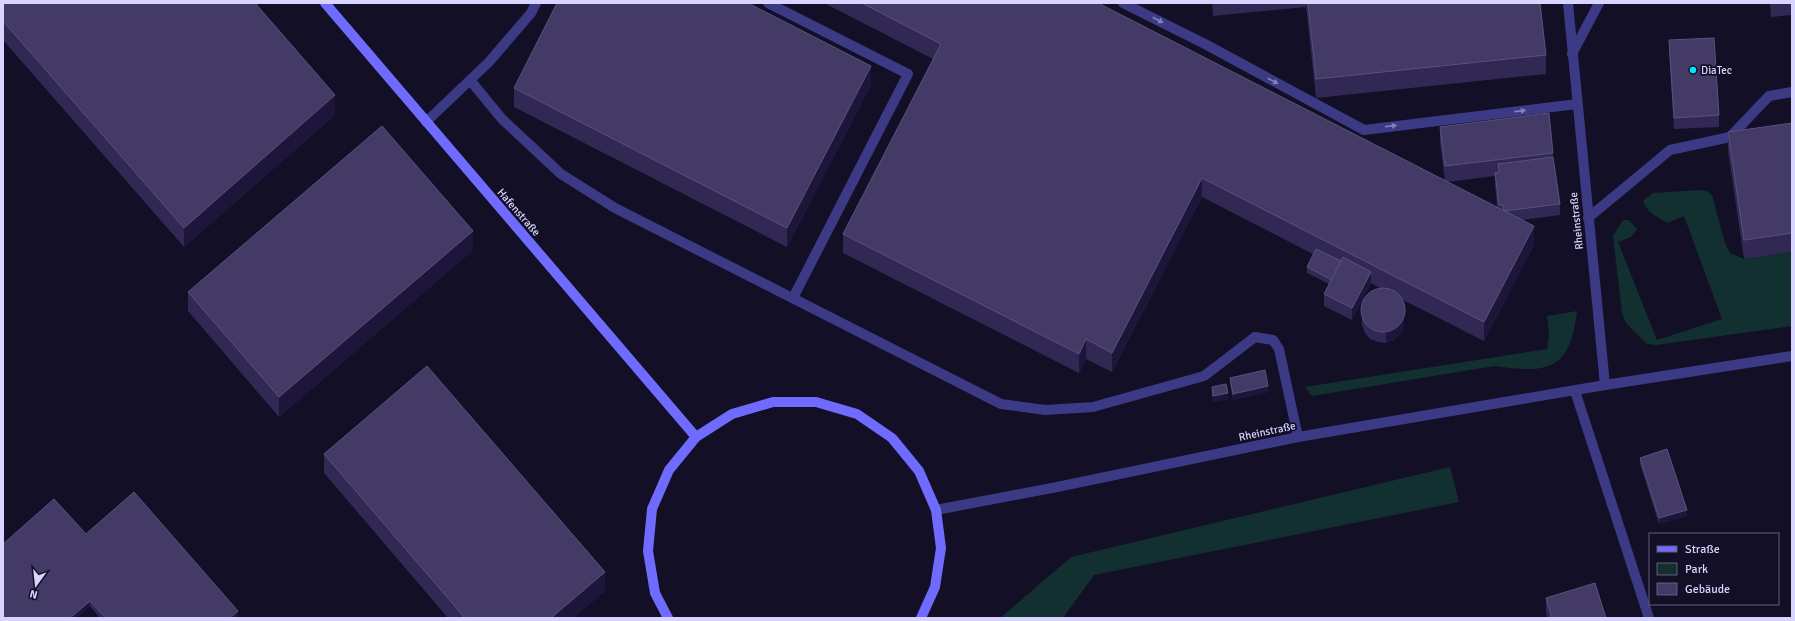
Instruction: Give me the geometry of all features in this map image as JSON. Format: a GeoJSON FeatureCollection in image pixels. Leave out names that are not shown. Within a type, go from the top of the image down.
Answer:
{"type":"FeatureCollection","features":[{"type":"Feature","properties":{"kind":"street","name":"Hafenstraße"},"geometry":{"type":"LineString","coordinates":[[324,3],[696,438]]}},
{"type":"Feature","properties":{"kind":"street"},"geometry":{"type":"LineString","coordinates":[[426,122],[489,62],[531,13],[536,3]]}},
{"type":"Feature","properties":{"kind":"street"},"geometry":{"type":"LineString","coordinates":[[768,3],[908,74],[793,298]]}},
{"type":"Feature","properties":{"kind":"street"},"geometry":{"type":"LineString","coordinates":[[1123,3],[1205,44],[1364,130],[1577,104]]}},
{"type":"Feature","properties":{"kind":"street","name":"Rheinstraße"},"geometry":{"type":"LineString","coordinates":[[1568,3],[1605,386]]}},
{"type":"Feature","properties":{"kind":"street"},"geometry":{"type":"LineString","coordinates":[[1572,54],[1599,3]]}},
{"type":"Feature","properties":{"kind":"street"},"geometry":{"type":"LineString","coordinates":[[470,80],[502,119],[561,174],[616,208],[1001,404],[1045,410],[1093,407],[1204,376],[1255,337],[1273,340],[1279,349],[1298,437]]}},
{"type":"Feature","properties":{"kind":"street"},"geometry":{"type":"LineString","coordinates":[[1588,218],[1670,150],[1730,137],[1769,96],[1792,92]]}},
{"type":"Feature","properties":{"kind":"street","name":"Rheinstraße"},"geometry":{"type":"LineString","coordinates":[[936,510],[1057,487],[1298,437],[1792,356]]}},
{"type":"Feature","properties":{"kind":"street"},"geometry":{"type":"LineString","coordinates":[[1575,391],[1649,618]]}},
{"type":"Feature","properties":{"kind":"street"},"geometry":{"type":"LineString","coordinates":[[668,618],[656,593],[648,551],[652,509],[669,470],[696,438],[732,414],[773,402],[816,402],[857,414],[892,438],[920,470],[936,510],[941,548],[935,587],[921,618]]}},
{"type":"Feature","properties":{"kind":"green space"},"geometry":{"type":"Polygon","coordinates":[[[1699,190],[1707,191],[1712,195],[1725,243],[1730,253],[1744,259],[1792,252],[1792,326],[1656,345],[1647,344],[1626,323],[1622,313],[1613,236],[1623,220],[1629,220],[1637,229],[1631,237],[1618,242],[1657,340],[1722,319],[1684,216],[1667,223],[1650,211],[1643,201],[1653,193],[1699,190]]]}},
{"type":"Feature","properties":{"kind":"green space"},"geometry":{"type":"Polygon","coordinates":[[[1577,311],[1574,331],[1569,346],[1554,364],[1543,368],[1530,369],[1495,366],[1312,396],[1305,387],[1547,349],[1549,334],[1547,316],[1577,311]]]}},
{"type":"Feature","properties":{"kind":"green space"},"geometry":{"type":"Polygon","coordinates":[[[1450,467],[1459,502],[1094,575],[1063,618],[1000,618],[1071,557],[1450,467]]]}},
{"type":"Feature","properties":{"kind":"building"},"geometry":{"type":"Polygon","coordinates":[[[3,3],[255,3],[335,95],[184,228],[3,21],[3,3]]]}},
{"type":"Feature","properties":{"kind":"building"},"geometry":{"type":"Polygon","coordinates":[[[557,3],[748,3],[871,66],[787,228],[514,88],[557,3]]]}},
{"type":"Feature","properties":{"kind":"building"},"geometry":{"type":"Polygon","coordinates":[[[862,3],[1098,3],[1534,226],[1484,322],[1202,178],[1112,353],[1086,339],[1079,354],[843,234],[941,44],[862,3]]]}},
{"type":"Feature","properties":{"kind":"building"},"geometry":{"type":"Polygon","coordinates":[[[1308,3],[1540,3],[1546,55],[1316,79],[1308,3]]]}},
{"type":"Feature","properties":{"kind":"building"},"geometry":{"type":"Polygon","coordinates":[[[1714,38],[1719,115],[1674,118],[1669,40],[1714,38]]]}},
{"type":"Feature","properties":{"kind":"building"},"geometry":{"type":"Polygon","coordinates":[[[1549,113],[1553,153],[1445,166],[1440,127],[1549,113]]]}},
{"type":"Feature","properties":{"kind":"building"},"geometry":{"type":"Polygon","coordinates":[[[1792,123],[1792,233],[1744,240],[1728,132],[1792,123]]]}},
{"type":"Feature","properties":{"kind":"building"},"geometry":{"type":"Polygon","coordinates":[[[382,126],[473,231],[279,397],[188,292],[382,126]]]}},
{"type":"Feature","properties":{"kind":"building"},"geometry":{"type":"Polygon","coordinates":[[[1553,157],[1560,204],[1504,211],[1503,205],[1499,205],[1495,173],[1499,172],[1498,164],[1553,157]]]}},
{"type":"Feature","properties":{"kind":"building"},"geometry":{"type":"Polygon","coordinates":[[[1316,249],[1341,261],[1332,280],[1307,267],[1316,249]]]}},
{"type":"Feature","properties":{"kind":"building"},"geometry":{"type":"Polygon","coordinates":[[[1343,257],[1371,272],[1352,308],[1324,294],[1343,257]]]}},
{"type":"Feature","properties":{"kind":"building"},"geometry":{"type":"Polygon","coordinates":[[[1383,288],[1395,292],[1401,298],[1405,310],[1401,322],[1395,328],[1383,332],[1371,328],[1365,322],[1361,310],[1365,298],[1371,292],[1383,288]]]}},
{"type":"Feature","properties":{"kind":"building"},"geometry":{"type":"Polygon","coordinates":[[[427,366],[605,572],[551,618],[465,618],[324,454],[427,366]]]}},
{"type":"Feature","properties":{"kind":"building"},"geometry":{"type":"Polygon","coordinates":[[[1265,370],[1268,386],[1233,394],[1230,378],[1265,370]]]}},
{"type":"Feature","properties":{"kind":"building"},"geometry":{"type":"Polygon","coordinates":[[[1226,384],[1228,393],[1213,396],[1212,387],[1226,384]]]}},
{"type":"Feature","properties":{"kind":"building"},"geometry":{"type":"Polygon","coordinates":[[[1667,449],[1687,510],[1659,518],[1640,458],[1667,449]]]}},
{"type":"Feature","properties":{"kind":"building"},"geometry":{"type":"Polygon","coordinates":[[[134,492],[238,611],[230,618],[106,618],[90,601],[70,618],[3,618],[3,544],[54,499],[86,534],[134,492]]]}},
{"type":"Feature","properties":{"kind":"building"},"geometry":{"type":"Polygon","coordinates":[[[1595,583],[1606,618],[1552,618],[1546,598],[1595,583]]]}},
{"type":"Feature","properties":{"kind":"place","name":"DiaTec"},"geometry":{"type":"Point","coordinates":[1693,70]}}]}
